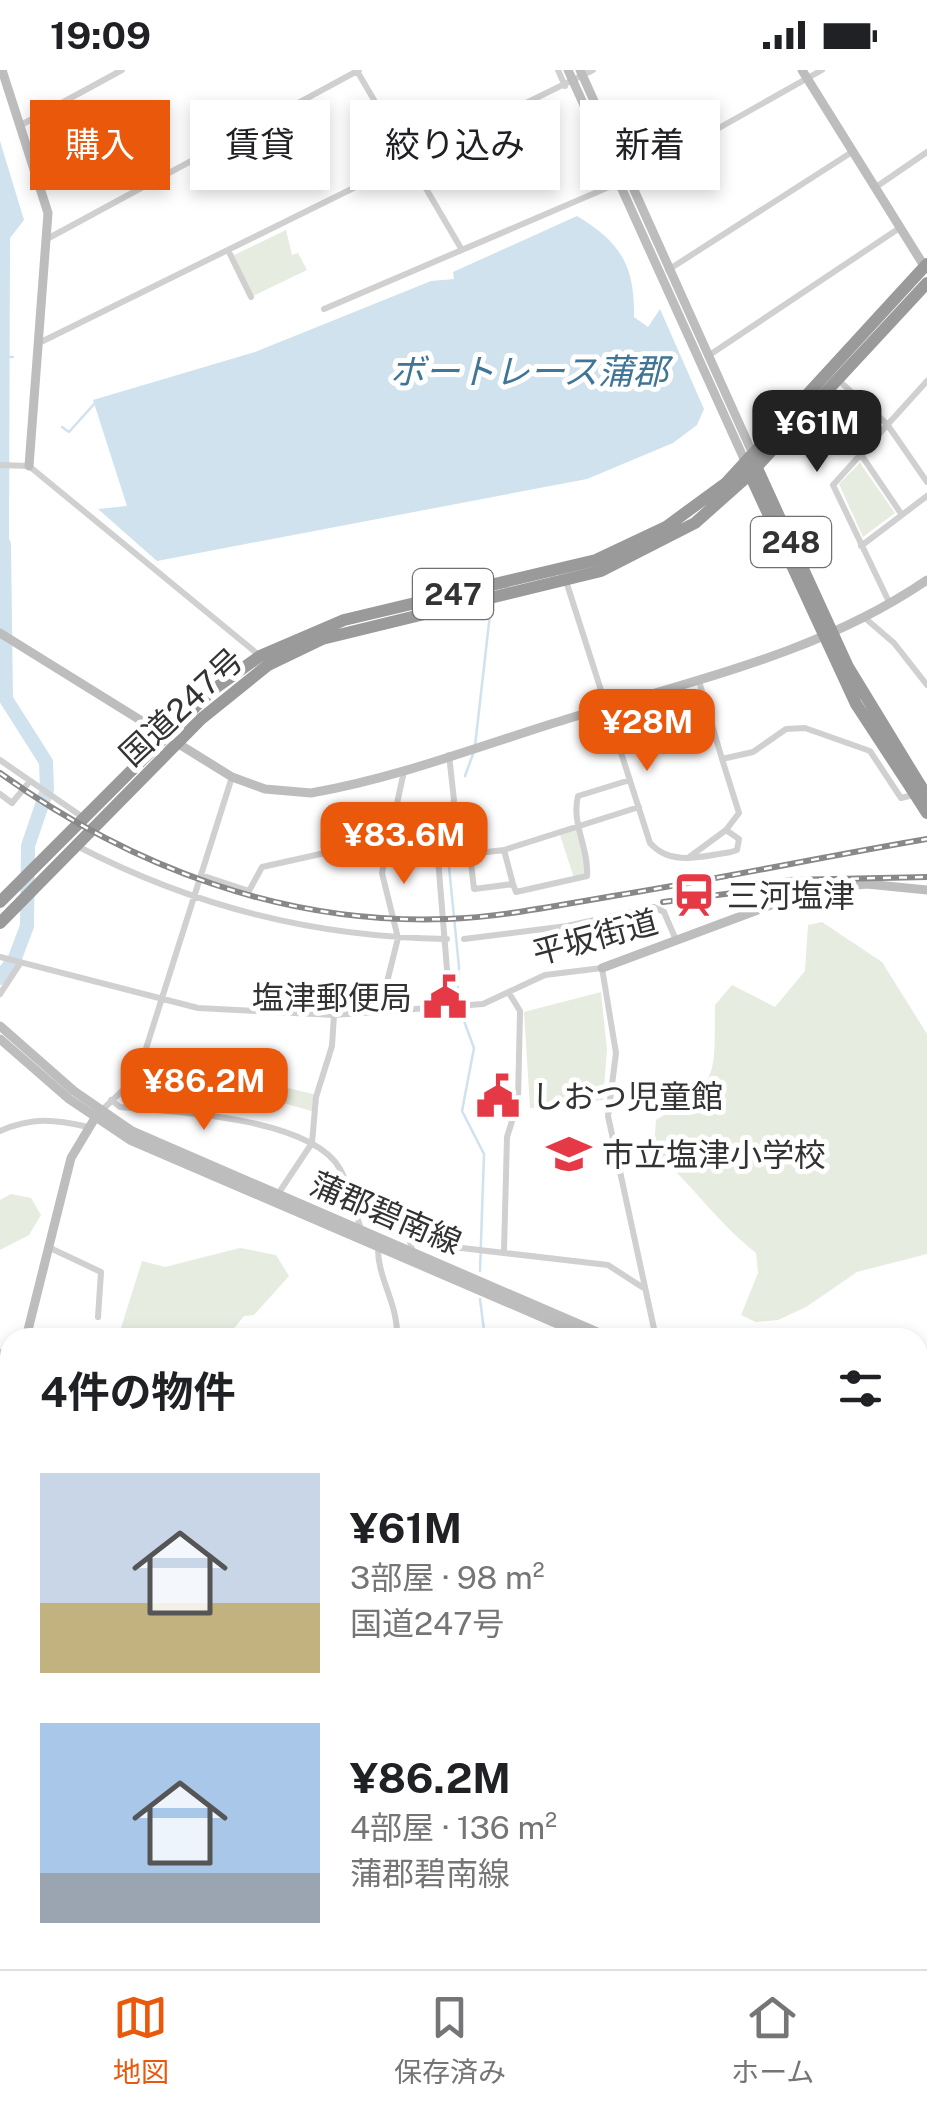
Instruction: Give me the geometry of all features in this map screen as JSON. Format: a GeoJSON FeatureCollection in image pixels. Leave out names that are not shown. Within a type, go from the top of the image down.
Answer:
{"type":"FeatureCollection","features":[{"type":"Feature","properties":{"kind":"highway","name":"国道247号"},"geometry":{"type":"LineString","coordinates":[[0,902],[84,818],[248,678],[322,640],[566,581],[634,558],[672,538],[709,512],[926,268]]}},
{"type":"Feature","properties":{"kind":"highway","name":"国道247号"},"geometry":{"type":"LineString","coordinates":[[0,924],[77,846],[210,692],[260,656],[344,620],[596,560],[688,514],[750,464],[927,283]]}},
{"type":"Feature","properties":{"kind":"highway","name":"248"},"geometry":{"type":"LineString","coordinates":[[750,464],[829,634],[921,789],[927,813]]}},
{"type":"Feature","properties":{"kind":"main road"},"geometry":{"type":"LineString","coordinates":[[2,70],[48,213],[29,466]]}},
{"type":"Feature","properties":{"kind":"main road"},"geometry":{"type":"LineString","coordinates":[[568,70],[582,75],[594,100]]}},
{"type":"Feature","properties":{"kind":"main road"},"geometry":{"type":"LineString","coordinates":[[804,74],[926,268]]}},
{"type":"Feature","properties":{"kind":"main road"},"geometry":{"type":"LineString","coordinates":[[582,75],[591,100]]}},
{"type":"Feature","properties":{"kind":"main road"},"geometry":{"type":"LineString","coordinates":[[622,190],[698,360],[750,464]]}},
{"type":"Feature","properties":{"kind":"main road"},"geometry":{"type":"LineString","coordinates":[[635,190],[709,355],[750,464]]}},
{"type":"Feature","properties":{"kind":"main road"},"geometry":{"type":"LineString","coordinates":[[0,632],[232,777],[265,788],[311,793],[699,681],[829,634],[891,605],[927,580]]}},
{"type":"Feature","properties":{"kind":"main road","name":"平坂街道"},"geometry":{"type":"LineString","coordinates":[[602,968],[814,890],[868,884],[927,890]]}},
{"type":"Feature","properties":{"kind":"main road","name":"蒲郡碧南線"},"geometry":{"type":"LineString","coordinates":[[0,1026],[98,1115],[361,1230],[380,1242],[414,1252],[588,1328]]}},
{"type":"Feature","properties":{"kind":"main road","name":"蒲郡碧南線"},"geometry":{"type":"LineString","coordinates":[[0,1039],[147,1148],[380,1242],[568,1328]]}},
{"type":"Feature","properties":{"kind":"main road"},"geometry":{"type":"LineString","coordinates":[[28,1328],[72,1158],[98,1115]]}},
{"type":"Feature","properties":{"kind":"street"},"geometry":{"type":"LineString","coordinates":[[21,125],[122,70]]}},
{"type":"Feature","properties":{"kind":"street"},"geometry":{"type":"LineString","coordinates":[[47,239],[358,70],[375,100]]}},
{"type":"Feature","properties":{"kind":"street"},"geometry":{"type":"LineString","coordinates":[[558,70],[582,75]]}},
{"type":"Feature","properties":{"kind":"street"},"geometry":{"type":"LineString","coordinates":[[720,124],[804,74],[822,70]]}},
{"type":"Feature","properties":{"kind":"street"},"geometry":{"type":"LineString","coordinates":[[533,100],[582,75]]}},
{"type":"Feature","properties":{"kind":"street"},"geometry":{"type":"LineString","coordinates":[[660,275],[852,152]]}},
{"type":"Feature","properties":{"kind":"street"},"geometry":{"type":"LineString","coordinates":[[876,187],[927,152]]}},
{"type":"Feature","properties":{"kind":"street"},"geometry":{"type":"LineString","coordinates":[[41,342],[355,190]]}},
{"type":"Feature","properties":{"kind":"street"},"geometry":{"type":"LineString","coordinates":[[426,190],[462,250]]}},
{"type":"Feature","properties":{"kind":"street"},"geometry":{"type":"LineString","coordinates":[[324,309],[603,190]]}},
{"type":"Feature","properties":{"kind":"street"},"geometry":{"type":"LineString","coordinates":[[698,360],[901,227]]}},
{"type":"Feature","properties":{"kind":"street"},"geometry":{"type":"LineString","coordinates":[[229,252],[250,296]]}},
{"type":"Feature","properties":{"kind":"street"},"geometry":{"type":"LineString","coordinates":[[836,378],[887,424],[927,482]]}},
{"type":"Feature","properties":{"kind":"street"},"geometry":{"type":"LineString","coordinates":[[891,605],[833,485],[927,381]]}},
{"type":"Feature","properties":{"kind":"street"},"geometry":{"type":"LineString","coordinates":[[860,452],[902,515]]}},
{"type":"Feature","properties":{"kind":"street"},"geometry":{"type":"LineString","coordinates":[[0,464],[29,466],[260,656]]}},
{"type":"Feature","properties":{"kind":"street"},"geometry":{"type":"LineString","coordinates":[[861,546],[927,496]]}},
{"type":"Feature","properties":{"kind":"street"},"geometry":{"type":"LineString","coordinates":[[566,581],[650,843],[658,852],[688,858],[736,850],[739,839],[726,830]]}},
{"type":"Feature","properties":{"kind":"street"},"geometry":{"type":"LineString","coordinates":[[865,618],[894,643],[927,685]]}},
{"type":"Feature","properties":{"kind":"street"},"geometry":{"type":"LineString","coordinates":[[688,858],[700,844],[726,830],[739,813],[699,681]]}},
{"type":"Feature","properties":{"kind":"street"},"geometry":{"type":"LineString","coordinates":[[722,759],[753,752],[786,729],[805,728],[870,751],[901,798],[921,789]]}},
{"type":"Feature","properties":{"kind":"street"},"geometry":{"type":"LineString","coordinates":[[448,755],[454,800],[440,848],[446,939],[456,1006]]}},
{"type":"Feature","properties":{"kind":"street"},"geometry":{"type":"LineString","coordinates":[[0,760],[84,818]]}},
{"type":"Feature","properties":{"kind":"street"},"geometry":{"type":"LineString","coordinates":[[384,1012],[383,998],[398,938],[382,873],[406,777],[403,769]]}},
{"type":"Feature","properties":{"kind":"street"},"geometry":{"type":"LineString","coordinates":[[98,1115],[137,1077],[232,777]]}},
{"type":"Feature","properties":{"kind":"street"},"geometry":{"type":"LineString","coordinates":[[504,850],[516,892],[586,876],[588,862],[574,815],[578,796],[630,780]]}},
{"type":"Feature","properties":{"kind":"street"},"geometry":{"type":"LineString","coordinates":[[0,794],[12,803],[34,783]]}},
{"type":"Feature","properties":{"kind":"street"},"geometry":{"type":"LineString","coordinates":[[392,826],[416,830],[440,848],[470,854],[504,850],[639,807]]}},
{"type":"Feature","properties":{"kind":"street"},"geometry":{"type":"LineString","coordinates":[[200,875],[249,891],[262,867],[388,839]]}},
{"type":"Feature","properties":{"kind":"street"},"geometry":{"type":"LineString","coordinates":[[77,846],[193,899],[296,926],[398,938],[446,939]]}},
{"type":"Feature","properties":{"kind":"street"},"geometry":{"type":"LineString","coordinates":[[470,854],[474,889],[513,884]]}},
{"type":"Feature","properties":{"kind":"street"},"geometry":{"type":"LineString","coordinates":[[464,939],[567,926],[654,907],[664,912],[676,941]]}},
{"type":"Feature","properties":{"kind":"street"},"geometry":{"type":"LineString","coordinates":[[0,994],[11,962]]}},
{"type":"Feature","properties":{"kind":"street","name":"平坂街道"},"geometry":{"type":"LineString","coordinates":[[11,962],[198,1008],[334,1015],[482,1004],[545,974],[602,968]]}},
{"type":"Feature","properties":{"kind":"street"},"geometry":{"type":"LineString","coordinates":[[602,968],[616,1053],[608,1116],[653,1328]]}},
{"type":"Feature","properties":{"kind":"street"},"geometry":{"type":"LineString","coordinates":[[504,1251],[507,1137],[518,1102],[520,1029],[520,1011],[509,993]]}},
{"type":"Feature","properties":{"kind":"street"},"geometry":{"type":"LineString","coordinates":[[278,1194],[312,1144],[316,1097],[332,1046],[334,1015]]}},
{"type":"Feature","properties":{"kind":"street"},"geometry":{"type":"LineString","coordinates":[[111,1100],[120,1107],[191,1112],[262,1126],[312,1144],[339,1167],[361,1230]]}},
{"type":"Feature","properties":{"kind":"street"},"geometry":{"type":"LineString","coordinates":[[0,1131],[28,1119],[53,1119],[88,1127]]}},
{"type":"Feature","properties":{"kind":"street"},"geometry":{"type":"LineString","coordinates":[[380,1242],[378,1260],[393,1300],[395,1328]]}},
{"type":"Feature","properties":{"kind":"street"},"geometry":{"type":"LineString","coordinates":[[414,1252],[410,1242],[608,1265],[643,1287]]}},
{"type":"Feature","properties":{"kind":"street"},"geometry":{"type":"LineString","coordinates":[[48,1248],[101,1272],[98,1317]]}},
{"type":"Feature","properties":{"kind":"shaded area"},"geometry":{"type":"Polygon","coordinates":[[[286,230],[292,255],[298,253],[307,270],[251,297],[234,255],[286,230]]]}},
{"type":"Feature","properties":{"kind":"shaded area"},"geometry":{"type":"Polygon","coordinates":[[[860,463],[895,513],[863,537],[839,484],[860,463]]]}},
{"type":"Feature","properties":{"kind":"shaded area"},"geometry":{"type":"Polygon","coordinates":[[[578,826],[587,876],[575,881],[559,832],[578,826]]]}},
{"type":"Feature","properties":{"kind":"shaded area"},"geometry":{"type":"Polygon","coordinates":[[[822,922],[882,962],[927,1034],[927,1254],[857,1272],[806,1307],[778,1320],[756,1322],[741,1315],[758,1273],[756,1253],[654,1151],[656,1120],[692,1096],[710,1075],[715,1005],[732,985],[775,1007],[805,971],[808,925],[822,922]]]}},
{"type":"Feature","properties":{"kind":"shaded area"},"geometry":{"type":"Polygon","coordinates":[[[601,992],[607,1050],[603,1100],[530,1108],[524,1012],[601,992]]]}},
{"type":"Feature","properties":{"kind":"shaded area"},"geometry":{"type":"Polygon","coordinates":[[[280,1086],[317,1095],[315,1112],[276,1101],[280,1086]]]}},
{"type":"Feature","properties":{"kind":"shaded area"},"geometry":{"type":"Polygon","coordinates":[[[11,1194],[31,1198],[41,1215],[29,1235],[0,1250],[0,1200],[11,1194]]]}},
{"type":"Feature","properties":{"kind":"shaded area"},"geometry":{"type":"Polygon","coordinates":[[[240,1248],[276,1255],[289,1276],[254,1315],[244,1316],[234,1328],[121,1328],[142,1261],[165,1267],[240,1248]]]}},
{"type":"Feature","properties":{"kind":"water"},"geometry":{"type":"Polygon","coordinates":[[[0,141],[24,220],[10,238],[9,544],[0,545],[0,141]]]}},
{"type":"Feature","properties":{"kind":"water","name":"ボートレース蒲郡"},"geometry":{"type":"Polygon","coordinates":[[[577,216],[604,235],[622,257],[632,283],[634,317],[648,327],[660,309],[704,409],[697,425],[673,443],[587,479],[157,561],[98,509],[127,506],[93,400],[255,352],[431,281],[454,279],[453,272],[577,216]]]}},
{"type":"Feature","properties":{"kind":"waterway"},"geometry":{"type":"LineString","coordinates":[[8,357],[13,357]]}},
{"type":"Feature","properties":{"kind":"waterway"},"geometry":{"type":"LineString","coordinates":[[62,427],[69,432],[95,403]]}},
{"type":"Feature","properties":{"kind":"waterway"},"geometry":{"type":"LineString","coordinates":[[0,978],[15,958],[27,926],[28,846],[47,790],[46,762],[6,699],[4,544]]}},
{"type":"Feature","properties":{"kind":"waterway"},"geometry":{"type":"LineString","coordinates":[[475,746],[490,614]]}},
{"type":"Feature","properties":{"kind":"waterway"},"geometry":{"type":"LineString","coordinates":[[465,776],[473,754]]}},
{"type":"Feature","properties":{"kind":"waterway"},"geometry":{"type":"LineString","coordinates":[[448,857],[459,967],[457,1002],[474,1048],[462,1111],[484,1154],[480,1271]]}},
{"type":"Feature","properties":{"kind":"waterway"},"geometry":{"type":"LineString","coordinates":[[480,1299],[484,1328]]}},
{"type":"Feature","properties":{"kind":"railway"},"geometry":{"type":"LineString","coordinates":[[0,773],[102,836],[212,884],[327,912],[386,918],[447,919],[510,913],[927,839]]}},
{"type":"Feature","properties":{"kind":"railway"},"geometry":{"type":"LineString","coordinates":[[787,880],[927,877]]}},
{"type":"Feature","properties":{"kind":"railway"},"geometry":{"type":"LineString","coordinates":[[663,902],[802,884]]}},
{"type":"Feature","properties":{"kind":"place","name":"三河塩津"},"geometry":{"type":"Point","coordinates":[694,895]}},
{"type":"Feature","properties":{"kind":"place","name":"塩津郵便局"},"geometry":{"type":"Point","coordinates":[445,997]}},
{"type":"Feature","properties":{"kind":"place","name":"しおつ児童館"},"geometry":{"type":"Point","coordinates":[498,1096]}},
{"type":"Feature","properties":{"kind":"place","name":"市立塩津小学校"},"geometry":{"type":"Point","coordinates":[569,1154]}}]}
